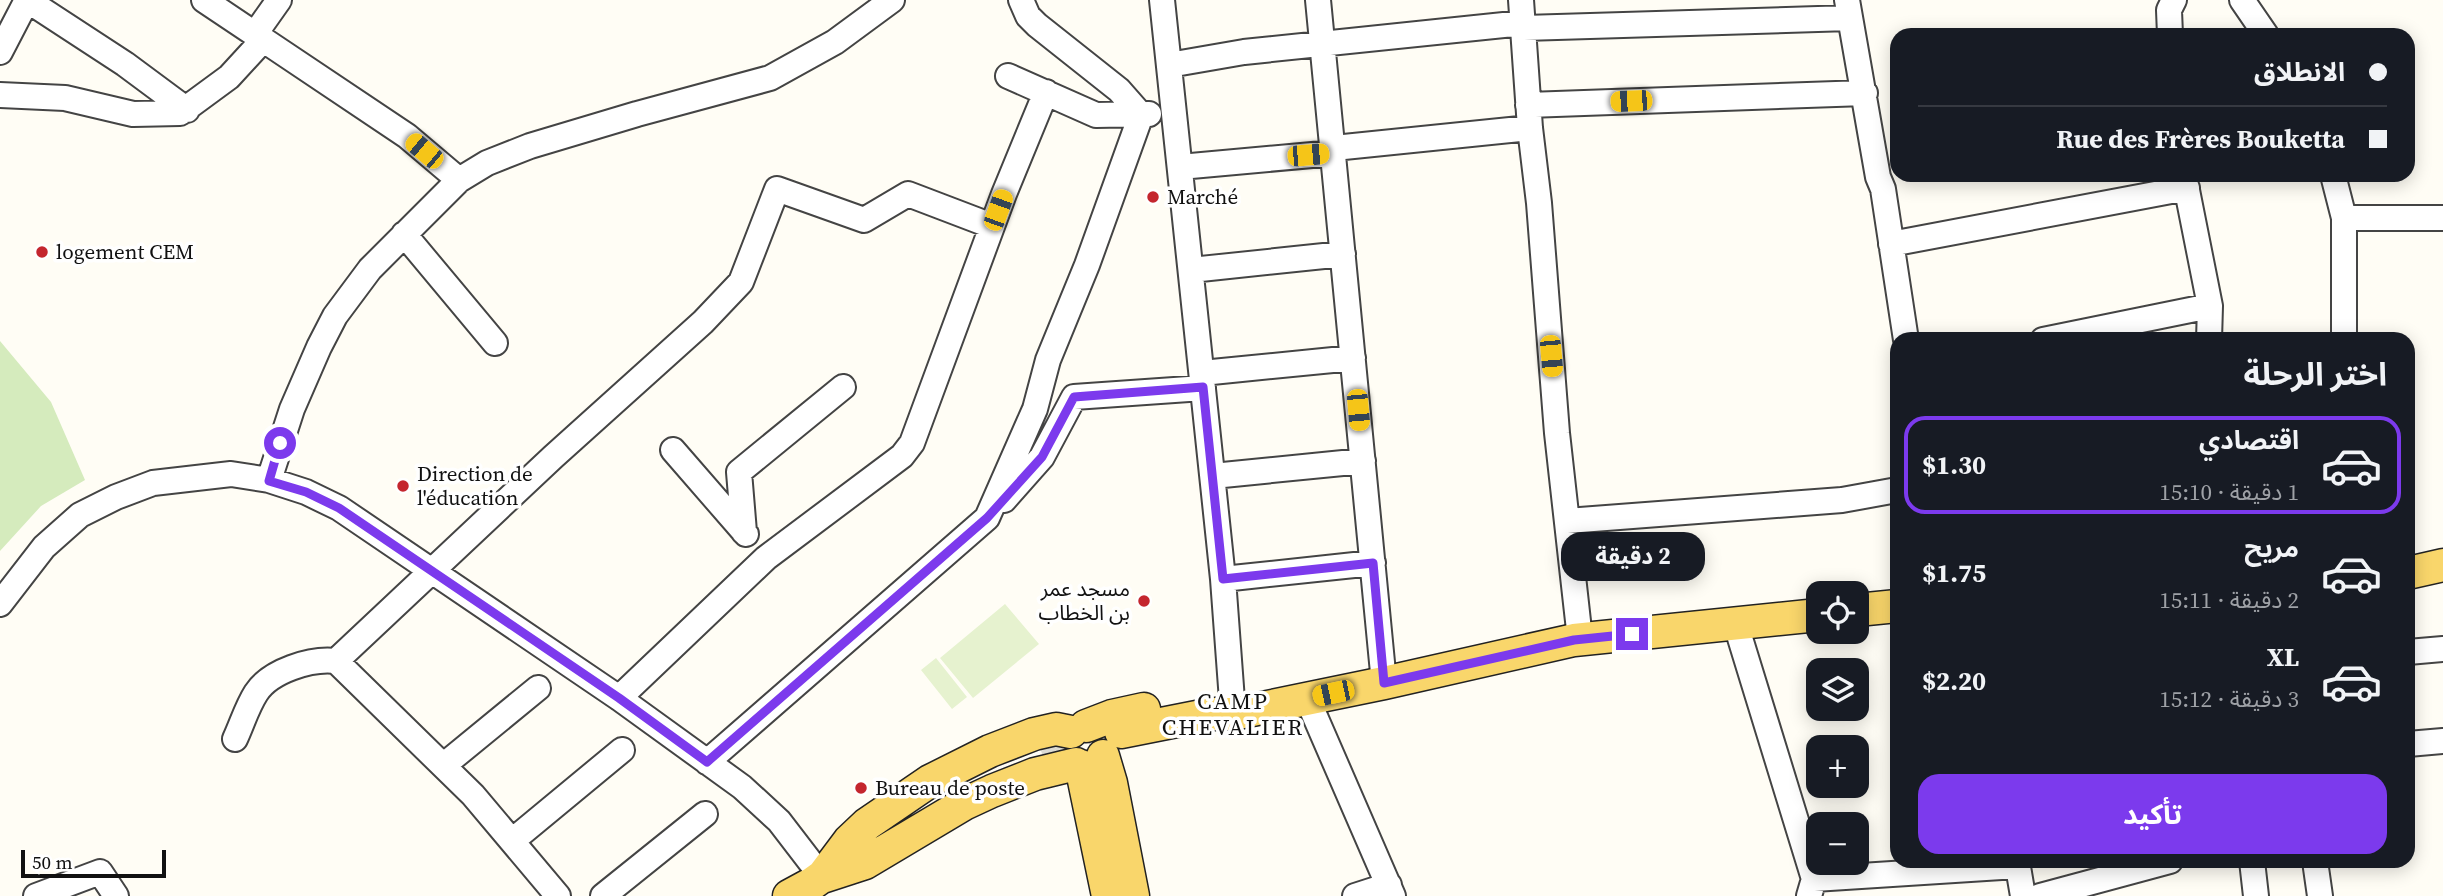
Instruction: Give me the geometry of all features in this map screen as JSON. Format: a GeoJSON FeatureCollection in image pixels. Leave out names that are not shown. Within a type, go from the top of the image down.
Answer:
{"type":"FeatureCollection","features":[{"type":"Feature","properties":{"kind":"main road"},"geometry":{"type":"LineString","coordinates":[[2415,571],[2443,565]]}},
{"type":"Feature","properties":{"kind":"main road"},"geometry":{"type":"LineString","coordinates":[[1869,609],[1890,607]]}},
{"type":"Feature","properties":{"kind":"main road"},"geometry":{"type":"LineString","coordinates":[[809,890],[866,863],[964,804],[992,791],[1212,714],[1233,714],[1580,639],[1806,616]]}},
{"type":"Feature","properties":{"kind":"main road"},"geometry":{"type":"LineString","coordinates":[[1079,729],[1112,716],[1205,697],[1233,714]]}},
{"type":"Feature","properties":{"kind":"main road"},"geometry":{"type":"LineString","coordinates":[[809,890],[849,841],[867,824],[930,781],[990,751],[1034,734],[1056,729],[1093,727],[1104,737],[1097,754],[1108,896]]}},
{"type":"Feature","properties":{"kind":"main road"},"geometry":{"type":"LineString","coordinates":[[809,890],[918,810],[963,784],[1006,765],[1042,754]]}},
{"type":"Feature","properties":{"kind":"main road"},"geometry":{"type":"LineString","coordinates":[[1097,754],[1111,783],[1133,896]]}},
{"type":"Feature","properties":{"kind":"street"},"geometry":{"type":"LineString","coordinates":[[0,52],[27,0],[125,64],[187,110]]}},
{"type":"Feature","properties":{"kind":"street"},"geometry":{"type":"LineString","coordinates":[[204,0],[407,136],[459,180]]}},
{"type":"Feature","properties":{"kind":"street"},"geometry":{"type":"LineString","coordinates":[[0,96],[65,98],[132,114],[172,114],[187,110],[229,77],[259,37],[279,0]]}},
{"type":"Feature","properties":{"kind":"street"},"geometry":{"type":"LineString","coordinates":[[269,481],[292,409],[335,316],[365,276],[459,180],[487,163],[530,146],[637,114],[762,82],[827,47],[891,0]]}},
{"type":"Feature","properties":{"kind":"street"},"geometry":{"type":"LineString","coordinates":[[1021,0],[1028,16],[1037,25],[1119,90],[1141,115]]}},
{"type":"Feature","properties":{"kind":"street"},"geometry":{"type":"LineString","coordinates":[[1162,0],[1213,476],[1233,714]]}},
{"type":"Feature","properties":{"kind":"street"},"geometry":{"type":"LineString","coordinates":[[1318,0],[1384,683]]}},
{"type":"Feature","properties":{"kind":"street"},"geometry":{"type":"LineString","coordinates":[[2170,28],[2169,10],[2174,0]]}},
{"type":"Feature","properties":{"kind":"street"},"geometry":{"type":"LineString","coordinates":[[2242,0],[2261,28]]}},
{"type":"Feature","properties":{"kind":"street"},"geometry":{"type":"LineString","coordinates":[[1169,65],[1244,52],[1523,17],[1849,9],[1905,332]]}},
{"type":"Feature","properties":{"kind":"street"},"geometry":{"type":"LineString","coordinates":[[1523,17],[1529,117],[1539,203],[1557,433],[1580,639]]}},
{"type":"Feature","properties":{"kind":"street"},"geometry":{"type":"LineString","coordinates":[[1008,76],[1096,114],[1141,115],[1174,112]]}},
{"type":"Feature","properties":{"kind":"street"},"geometry":{"type":"LineString","coordinates":[[619,698],[766,558],[902,456],[912,443],[1045,92]]}},
{"type":"Feature","properties":{"kind":"street"},"geometry":{"type":"LineString","coordinates":[[1180,167],[1334,150],[1529,117],[1864,93]]}},
{"type":"Feature","properties":{"kind":"street"},"geometry":{"type":"LineString","coordinates":[[987,518],[1035,410],[1048,360],[1087,265],[1141,115]]}},
{"type":"Feature","properties":{"kind":"street"},"geometry":{"type":"LineString","coordinates":[[1891,244],[2185,182],[2210,306],[2209,332]]}},
{"type":"Feature","properties":{"kind":"street"},"geometry":{"type":"LineString","coordinates":[[2335,182],[2344,218],[2344,332]]}},
{"type":"Feature","properties":{"kind":"street"},"geometry":{"type":"LineString","coordinates":[[235,739],[257,691],[283,672],[307,661],[336,660],[703,322],[741,282],[777,189],[864,219],[908,194],[992,226]]}},
{"type":"Feature","properties":{"kind":"street"},"geometry":{"type":"LineString","coordinates":[[2344,218],[2443,218]]}},
{"type":"Feature","properties":{"kind":"street"},"geometry":{"type":"LineString","coordinates":[[404,234],[495,343]]}},
{"type":"Feature","properties":{"kind":"street"},"geometry":{"type":"LineString","coordinates":[[1191,270],[1343,254]]}},
{"type":"Feature","properties":{"kind":"street"},"geometry":{"type":"LineString","coordinates":[[2082,332],[2210,306]]}},
{"type":"Feature","properties":{"kind":"street"},"geometry":{"type":"LineString","coordinates":[[707,762],[987,518],[1042,457],[1074,397],[1353,358]]}},
{"type":"Feature","properties":{"kind":"street"},"geometry":{"type":"LineString","coordinates":[[744,532],[738,472],[843,387]]}},
{"type":"Feature","properties":{"kind":"street"},"geometry":{"type":"LineString","coordinates":[[673,450],[766,558]]}},
{"type":"Feature","properties":{"kind":"street"},"geometry":{"type":"LineString","coordinates":[[1213,476],[1363,461]]}},
{"type":"Feature","properties":{"kind":"street"},"geometry":{"type":"LineString","coordinates":[[0,604],[44,547],[80,515],[153,483],[231,474],[306,492],[339,508],[431,570],[619,698],[741,787],[779,821],[809,890]]}},
{"type":"Feature","properties":{"kind":"street"},"geometry":{"type":"LineString","coordinates":[[1567,521],[1842,500],[1890,491]]}},
{"type":"Feature","properties":{"kind":"street"},"geometry":{"type":"LineString","coordinates":[[1223,579],[1373,563]]}},
{"type":"Feature","properties":{"kind":"street"},"geometry":{"type":"LineString","coordinates":[[1736,625],[1812,887],[1974,868]]}},
{"type":"Feature","properties":{"kind":"street"},"geometry":{"type":"LineString","coordinates":[[2415,651],[2443,649]]}},
{"type":"Feature","properties":{"kind":"street"},"geometry":{"type":"LineString","coordinates":[[336,660],[444,765],[558,896]]}},
{"type":"Feature","properties":{"kind":"street"},"geometry":{"type":"LineString","coordinates":[[444,765],[538,688]]}},
{"type":"Feature","properties":{"kind":"street"},"geometry":{"type":"LineString","coordinates":[[1307,698],[1391,891],[1355,896]]}},
{"type":"Feature","properties":{"kind":"street"},"geometry":{"type":"LineString","coordinates":[[2415,743],[2443,741]]}},
{"type":"Feature","properties":{"kind":"street"},"geometry":{"type":"LineString","coordinates":[[512,841],[622,750]]}},
{"type":"Feature","properties":{"kind":"street"},"geometry":{"type":"LineString","coordinates":[[603,896],[705,814]]}},
{"type":"Feature","properties":{"kind":"street"},"geometry":{"type":"LineString","coordinates":[[2018,868],[2023,896]]}},
{"type":"Feature","properties":{"kind":"street"},"geometry":{"type":"LineString","coordinates":[[2040,896],[2145,868]]}},
{"type":"Feature","properties":{"kind":"street"},"geometry":{"type":"LineString","coordinates":[[2253,868],[2256,896]]}},
{"type":"Feature","properties":{"kind":"street"},"geometry":{"type":"LineString","coordinates":[[2316,868],[2320,896]]}},
{"type":"Feature","properties":{"kind":"street"},"geometry":{"type":"LineString","coordinates":[[36,896],[100,872],[116,896]]}},
{"type":"Feature","properties":{"kind":"green space"},"geometry":{"type":"Polygon","coordinates":[[[0,341],[51,402],[85,480],[41,506],[0,551],[0,341]]]}},
{"type":"Feature","properties":{"kind":"green space"},"geometry":{"type":"Polygon","coordinates":[[[1005,604],[1039,644],[973,698],[940,658],[1005,604]]]}},
{"type":"Feature","properties":{"kind":"green space"},"geometry":{"type":"Polygon","coordinates":[[[936,658],[967,697],[952,709],[921,670],[936,658]]]}},
{"type":"Feature","properties":{"kind":"tunnel"},"geometry":{"type":"LineString","coordinates":[[1042,754],[1121,732]]}},
{"type":"Feature","properties":{"kind":"place","name":"Marché"},"geometry":{"type":"Point","coordinates":[1153,197]}},
{"type":"Feature","properties":{"kind":"place","name":"logement CEM"},"geometry":{"type":"Point","coordinates":[42,252]}},
{"type":"Feature","properties":{"kind":"place","name":"Direction de l'éducation"},"geometry":{"type":"Point","coordinates":[403,486]}},
{"type":"Feature","properties":{"kind":"place","name":"مسجد عمر بن الخطاب"},"geometry":{"type":"Point","coordinates":[1144,601]}},
{"type":"Feature","properties":{"kind":"place","name":"Bureau de poste"},"geometry":{"type":"Point","coordinates":[861,788]}},
{"type":"Feature","properties":{"kind":"district","name":"CAMP CHEVALIER"},"geometry":{"type":"Point","coordinates":[1233,714]}},
{"type":"Feature","properties":{"kind":"route"},"geometry":{"type":"LineString","coordinates":[[280,443],[269,481],[306,492],[339,508],[619,698],[707,762],[987,518],[1042,457],[1074,397],[1203,387],[1223,579],[1373,563],[1384,683],[1574,640],[1632,634]]}}]}
